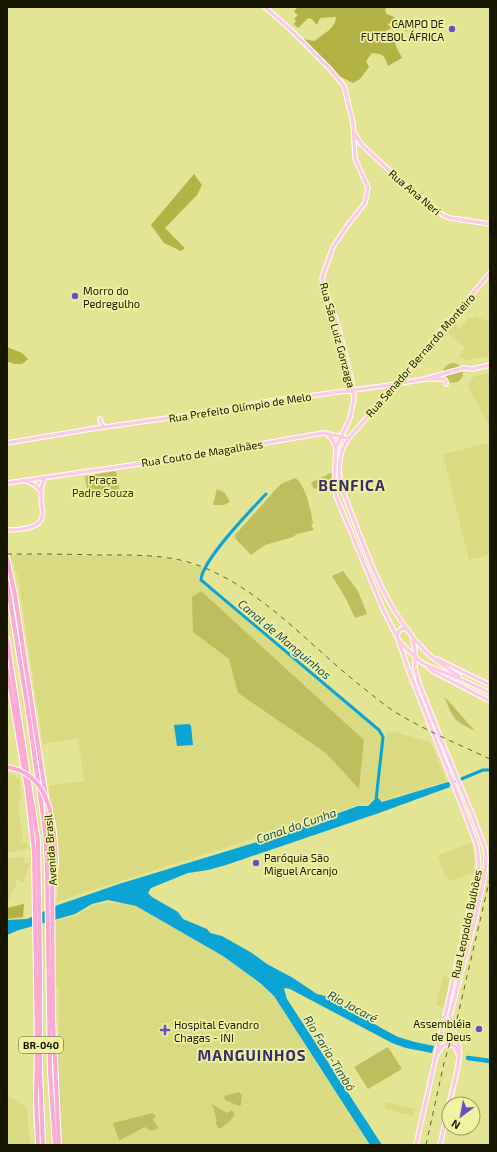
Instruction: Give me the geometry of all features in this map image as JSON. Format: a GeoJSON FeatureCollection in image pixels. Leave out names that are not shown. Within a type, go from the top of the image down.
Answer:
{"type":"FeatureCollection","features":[{"type":"Feature","properties":{"kind":"highway","name":"Avenida Brasil"},"geometry":{"type":"LineString","coordinates":[[7,558],[44,780],[50,828],[53,900],[50,934],[50,1072],[55,1145]]}},
{"type":"Feature","properties":{"kind":"highway","name":"Avenida Brasil"},"geometry":{"type":"LineString","coordinates":[[7,582],[45,830],[59,1145]]}},
{"type":"Feature","properties":{"kind":"highway"},"geometry":{"type":"LineString","coordinates":[[18,621],[18,646]]}},
{"type":"Feature","properties":{"kind":"highway","name":"Avenida Brasil"},"geometry":{"type":"LineString","coordinates":[[7,639],[37,830],[38,933],[36,1100],[40,1145]]}},
{"type":"Feature","properties":{"kind":"highway"},"geometry":{"type":"LineString","coordinates":[[7,651],[10,659]]}},
{"type":"Feature","properties":{"kind":"highway","name":"Avenida Brasil"},"geometry":{"type":"LineString","coordinates":[[7,669],[33,837],[38,898]]}},
{"type":"Feature","properties":{"kind":"highway"},"geometry":{"type":"LineString","coordinates":[[32,742],[44,780]]}},
{"type":"Feature","properties":{"kind":"highway"},"geometry":{"type":"LineString","coordinates":[[7,767],[26,774],[36,782],[43,791],[50,809],[56,862],[53,900]]}},
{"type":"Feature","properties":{"kind":"highway","name":"Avenida Brasil"},"geometry":{"type":"LineString","coordinates":[[38,933],[42,1131],[40,1145]]}},
{"type":"Feature","properties":{"kind":"main road","name":"Rua São Luiz Gonzaga"},"geometry":{"type":"LineString","coordinates":[[265,7],[291,30],[340,80],[344,86],[353,123],[355,158],[368,188],[365,203],[351,220],[333,247],[322,278],[335,317],[353,390],[354,404],[350,418],[336,448],[334,484],[338,501],[398,639]]}},
{"type":"Feature","properties":{"kind":"main road","name":"Rua Ana Neri"},"geometry":{"type":"LineString","coordinates":[[354,133],[362,145],[405,185],[442,215],[455,219],[490,224]]}},
{"type":"Feature","properties":{"kind":"main road"},"geometry":{"type":"LineString","coordinates":[[354,148],[357,144],[362,145]]}},
{"type":"Feature","properties":{"kind":"main road","name":"Rua Senador Bernardo Monteiro"},"geometry":{"type":"LineString","coordinates":[[411,634],[408,629],[398,622],[384,592],[341,487],[340,456],[342,447],[349,438],[490,273]]}},
{"type":"Feature","properties":{"kind":"main road","name":"Rua Prefeito Olímpio de Melo"},"geometry":{"type":"LineString","coordinates":[[7,443],[104,427],[224,410],[271,401],[383,386],[425,379],[464,368],[472,369],[490,365]]}},
{"type":"Feature","properties":{"kind":"main road"},"geometry":{"type":"LineString","coordinates":[[425,379],[444,379],[446,384]]}},
{"type":"Feature","properties":{"kind":"main road"},"geometry":{"type":"LineString","coordinates":[[383,386],[387,390],[387,394]]}},
{"type":"Feature","properties":{"kind":"main road"},"geometry":{"type":"LineString","coordinates":[[100,419],[104,427]]}},
{"type":"Feature","properties":{"kind":"main road"},"geometry":{"type":"LineString","coordinates":[[326,433],[336,448]]}},
{"type":"Feature","properties":{"kind":"main road","name":"Rua Couto de Magalhães"},"geometry":{"type":"LineString","coordinates":[[7,483],[174,459],[326,433],[349,438]]}},
{"type":"Feature","properties":{"kind":"main road"},"geometry":{"type":"LineString","coordinates":[[8,531],[34,526],[40,523],[43,514],[41,486],[45,478]]}},
{"type":"Feature","properties":{"kind":"main road"},"geometry":{"type":"LineString","coordinates":[[25,481],[35,485],[42,492]]}},
{"type":"Feature","properties":{"kind":"main road"},"geometry":{"type":"LineString","coordinates":[[390,622],[398,622]]}},
{"type":"Feature","properties":{"kind":"main road"},"geometry":{"type":"LineString","coordinates":[[408,629],[401,629],[398,632],[398,639],[416,658],[434,672],[490,701]]}},
{"type":"Feature","properties":{"kind":"main road"},"geometry":{"type":"LineString","coordinates":[[411,634],[432,657],[464,680]]}},
{"type":"Feature","properties":{"kind":"main road","name":"Rua Leopoldo Bulhões"},"geometry":{"type":"LineString","coordinates":[[411,634],[416,658],[415,666],[419,683],[460,782],[485,848],[486,859],[485,873],[476,916],[450,1016],[452,1029],[459,1045],[458,1063],[451,1096]]}},
{"type":"Feature","properties":{"kind":"main road","name":"Rua Leopoldo Bulhões"},"geometry":{"type":"LineString","coordinates":[[398,639],[407,668],[477,846],[479,865],[416,1145]]}},
{"type":"Feature","properties":{"kind":"main road"},"geometry":{"type":"LineString","coordinates":[[432,657],[490,685]]}},
{"type":"Feature","properties":{"kind":"main road"},"geometry":{"type":"LineString","coordinates":[[415,666],[423,663],[464,680],[490,693]]}},
{"type":"Feature","properties":{"kind":"main road"},"geometry":{"type":"LineString","coordinates":[[436,1055],[442,1046],[447,1044],[455,1046],[458,1055]]}},
{"type":"Feature","properties":{"kind":"shaded area"},"geometry":{"type":"Polygon","coordinates":[[[297,7],[389,7],[385,9],[386,14],[399,21],[408,32],[393,23],[387,24],[392,28],[386,31],[388,35],[396,39],[395,44],[402,58],[388,66],[386,59],[383,56],[372,53],[366,61],[369,67],[360,79],[353,83],[339,76],[333,75],[303,41],[303,39],[315,41],[331,28],[336,17],[320,18],[317,25],[312,19],[308,18],[298,28],[294,24],[296,21],[294,19],[298,15],[294,12],[297,7]]]}},
{"type":"Feature","properties":{"kind":"shaded area"},"geometry":{"type":"Polygon","coordinates":[[[194,174],[202,185],[197,195],[165,228],[185,248],[181,251],[164,243],[151,225],[194,174]]]}},
{"type":"Feature","properties":{"kind":"shaded area"},"geometry":{"type":"Polygon","coordinates":[[[469,317],[473,320],[474,317],[490,321],[490,356],[467,360],[459,357],[465,348],[445,331],[452,322],[460,329],[469,317]]]}},
{"type":"Feature","properties":{"kind":"shaded area"},"geometry":{"type":"Polygon","coordinates":[[[7,347],[22,353],[28,359],[22,364],[7,362],[7,347]]]}},
{"type":"Feature","properties":{"kind":"shaded area"},"geometry":{"type":"Polygon","coordinates":[[[490,373],[489,427],[468,386],[473,377],[490,373]]]}},
{"type":"Feature","properties":{"kind":"shaded area"},"geometry":{"type":"Polygon","coordinates":[[[485,444],[490,445],[490,555],[469,560],[443,454],[485,444]]]}},
{"type":"Feature","properties":{"kind":"shaded area"},"geometry":{"type":"Polygon","coordinates":[[[10,555],[151,556],[188,563],[204,569],[200,577],[200,582],[377,729],[381,735],[381,738],[386,738],[386,733],[394,732],[430,742],[447,781],[381,801],[375,797],[367,805],[358,805],[55,902],[58,898],[56,839],[49,786],[84,781],[78,738],[43,744],[18,577],[10,555]]]}},
{"type":"Feature","properties":{"kind":"shaded area"},"geometry":{"type":"Polygon","coordinates":[[[7,774],[12,774],[19,779],[21,796],[18,805],[23,839],[20,843],[22,844],[25,842],[29,847],[27,849],[7,853],[7,774]]]}},
{"type":"Feature","properties":{"kind":"shaded area"},"geometry":{"type":"Polygon","coordinates":[[[471,843],[474,854],[474,873],[448,881],[447,878],[445,878],[438,855],[471,843]]]}},
{"type":"Feature","properties":{"kind":"shaded area"},"geometry":{"type":"Polygon","coordinates":[[[25,857],[23,863],[30,863],[24,881],[21,882],[19,879],[16,880],[16,885],[7,903],[7,859],[25,857]]]}},
{"type":"Feature","properties":{"kind":"shaded area"},"geometry":{"type":"Polygon","coordinates":[[[103,903],[136,906],[225,957],[259,983],[274,997],[369,1145],[62,1145],[58,1056],[59,990],[55,979],[55,921],[76,916],[93,906],[103,903]]]}},
{"type":"Feature","properties":{"kind":"shaded area"},"geometry":{"type":"Polygon","coordinates":[[[24,904],[23,917],[7,919],[7,908],[24,904]]]}},
{"type":"Feature","properties":{"kind":"shaded area"},"geometry":{"type":"Polygon","coordinates":[[[443,976],[450,978],[444,1007],[442,1008],[436,1005],[443,976]]]}},
{"type":"Feature","properties":{"kind":"shaded area"},"geometry":{"type":"Polygon","coordinates":[[[7,1096],[15,1099],[27,1110],[30,1145],[7,1145],[7,1096]]]}},
{"type":"Feature","properties":{"kind":"shaded area"},"geometry":{"type":"Polygon","coordinates":[[[386,1102],[415,1109],[414,1116],[385,1109],[386,1102]]]}},
{"type":"Feature","properties":{"kind":"green space"},"geometry":{"type":"Polygon","coordinates":[[[453,363],[460,366],[463,373],[460,380],[453,383],[446,380],[443,373],[446,366],[453,363]]]}},
{"type":"Feature","properties":{"kind":"green space","name":"Praça Padre Souza"},"geometry":{"type":"Polygon","coordinates":[[[116,471],[120,492],[119,494],[89,498],[85,478],[86,476],[116,471]]]}},
{"type":"Feature","properties":{"kind":"green space"},"geometry":{"type":"Polygon","coordinates":[[[333,472],[333,482],[314,489],[311,483],[312,482],[333,472]]]}},
{"type":"Feature","properties":{"kind":"green space"},"geometry":{"type":"Polygon","coordinates":[[[295,478],[299,481],[305,492],[313,523],[311,525],[314,530],[265,545],[251,555],[235,538],[235,535],[281,484],[295,478]]]}},
{"type":"Feature","properties":{"kind":"green space"},"geometry":{"type":"Polygon","coordinates":[[[217,489],[225,493],[230,502],[224,505],[213,505],[217,489]]]}},
{"type":"Feature","properties":{"kind":"green space"},"geometry":{"type":"Polygon","coordinates":[[[343,571],[358,591],[367,614],[355,618],[345,597],[332,576],[343,571]]]}},
{"type":"Feature","properties":{"kind":"green space"},"geometry":{"type":"Polygon","coordinates":[[[201,591],[364,740],[359,789],[326,753],[238,693],[229,659],[193,632],[192,597],[201,591]]]}},
{"type":"Feature","properties":{"kind":"green space"},"geometry":{"type":"Polygon","coordinates":[[[444,696],[475,731],[462,724],[455,718],[444,696]]]}},
{"type":"Feature","properties":{"kind":"green space"},"geometry":{"type":"Polygon","coordinates":[[[388,1047],[402,1069],[368,1089],[354,1067],[388,1047]]]}},
{"type":"Feature","properties":{"kind":"green space"},"geometry":{"type":"Polygon","coordinates":[[[239,1092],[242,1095],[241,1105],[239,1106],[225,1100],[224,1096],[239,1092]]]}},
{"type":"Feature","properties":{"kind":"green space"},"geometry":{"type":"Polygon","coordinates":[[[212,1104],[227,1113],[232,1110],[235,1115],[228,1123],[219,1129],[215,1122],[217,1121],[212,1104]]]}},
{"type":"Feature","properties":{"kind":"green space"},"geometry":{"type":"Polygon","coordinates":[[[153,1113],[156,1116],[153,1119],[158,1128],[151,1131],[145,1127],[119,1140],[113,1123],[153,1113]]]}},
{"type":"Feature","properties":{"kind":"water"},"geometry":{"type":"Polygon","coordinates":[[[189,724],[191,726],[193,745],[177,746],[174,725],[189,724]]]}},
{"type":"Feature","properties":{"kind":"water"},"geometry":{"type":"Polygon","coordinates":[[[448,782],[450,787],[379,813],[226,865],[188,873],[151,888],[148,893],[152,897],[178,912],[183,919],[207,929],[210,933],[222,936],[317,994],[325,996],[356,1015],[398,1037],[434,1046],[432,1053],[406,1048],[392,1043],[290,989],[284,989],[287,999],[382,1145],[370,1145],[274,996],[260,983],[223,956],[136,906],[108,900],[92,904],[75,914],[19,930],[7,935],[7,920],[27,919],[58,905],[119,884],[267,839],[358,806],[368,806],[377,797],[382,802],[448,782]]]}},
{"type":"Feature","properties":{"kind":"waterway","name":"Canal de Manguinhos"},"geometry":{"type":"LineString","coordinates":[[266,494],[218,548],[203,571],[201,580],[379,730],[383,737],[376,800]]}},
{"type":"Feature","properties":{"kind":"waterway","name":"Canal do Cunha"},"geometry":{"type":"LineString","coordinates":[[447,785],[483,770],[490,770]]}},
{"type":"Feature","properties":{"kind":"waterway","name":"Rio Jacaré"},"geometry":{"type":"LineString","coordinates":[[468,1058],[490,1061]]}},
{"type":"Feature","properties":{"kind":"railway"},"geometry":{"type":"LineString","coordinates":[[7,554],[155,556],[188,562],[213,572],[260,600],[345,673],[391,709],[422,727],[490,759]]}},
{"type":"Feature","properties":{"kind":"railway"},"geometry":{"type":"LineString","coordinates":[[426,1145],[444,1063],[458,1015],[490,878]]}},
{"type":"Feature","properties":{"kind":"place","name":"CAMPO DE FUTEBOL ÁFRICA"},"geometry":{"type":"Point","coordinates":[452,29]}},
{"type":"Feature","properties":{"kind":"place","name":"Morro do Pedregulho"},"geometry":{"type":"Point","coordinates":[75,296]}},
{"type":"Feature","properties":{"kind":"place","name":"Paróquia São Miguel Arcanjo"},"geometry":{"type":"Point","coordinates":[256,863]}},
{"type":"Feature","properties":{"kind":"place","name":"Assembléia de Deus"},"geometry":{"type":"Point","coordinates":[479,1029]}},
{"type":"Feature","properties":{"kind":"place","name":"Hospital Evandro Chagas - INI"},"geometry":{"type":"Point","coordinates":[165,1030]}},
{"type":"Feature","properties":{"kind":"district","name":"BENFICA"},"geometry":{"type":"Point","coordinates":[352,485]}},
{"type":"Feature","properties":{"kind":"district","name":"MANGUINHOS"},"geometry":{"type":"Point","coordinates":[252,1055]}},
{"type":"Feature","properties":{"kind":"water label","name":"Rio Faria-Timbó"},"geometry":{"type":"Point","coordinates":[330,1053]}}]}
